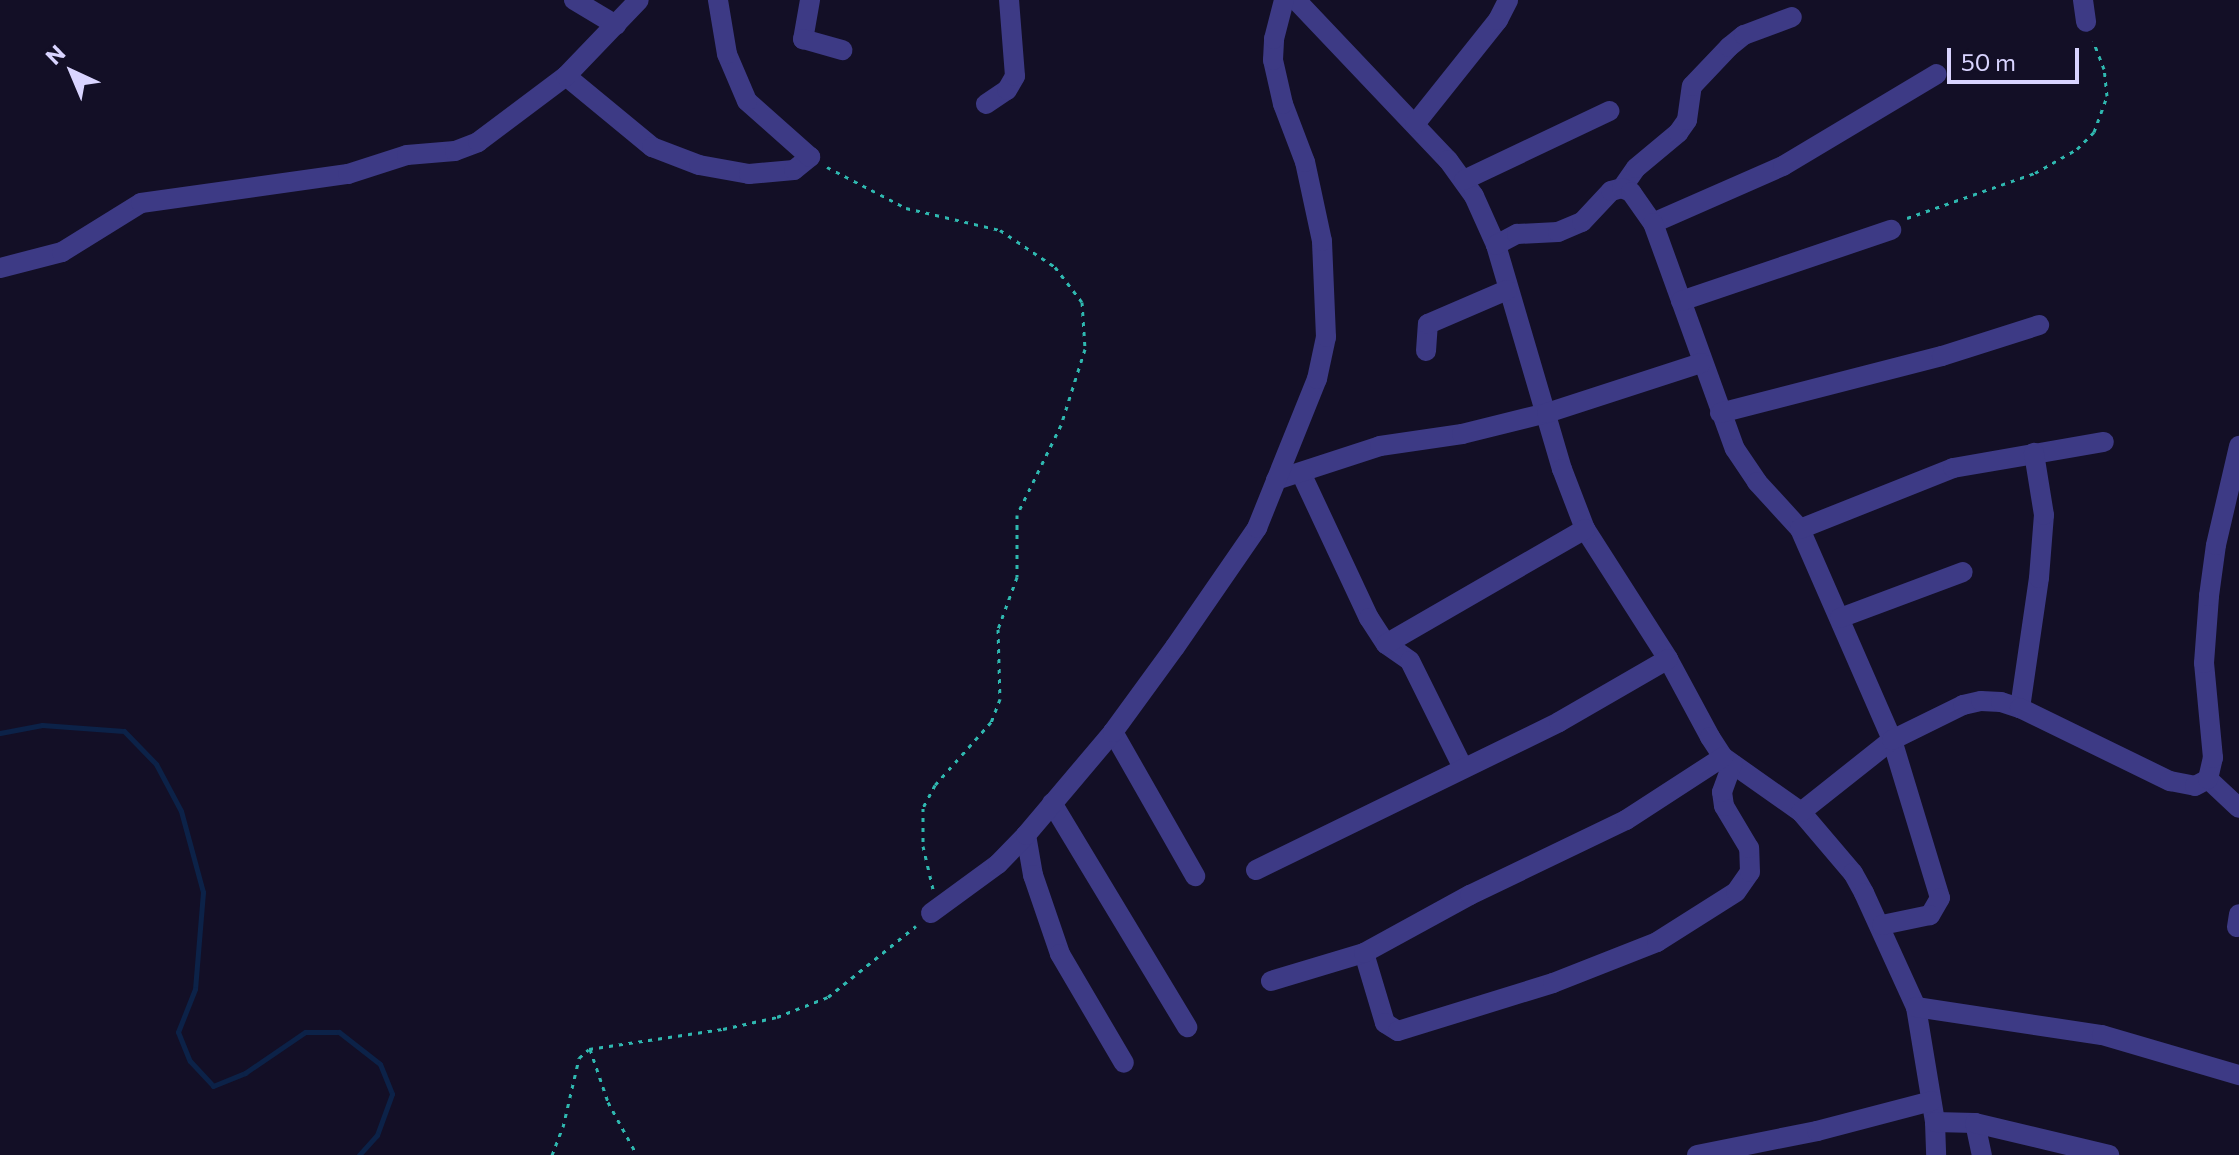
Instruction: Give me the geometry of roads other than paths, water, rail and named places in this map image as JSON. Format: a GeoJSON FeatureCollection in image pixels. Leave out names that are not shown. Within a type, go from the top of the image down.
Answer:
{"type":"FeatureCollection","features":[{"type":"Feature","properties":{"kind":"street"},"geometry":{"type":"LineString","coordinates":[[574,0],[616,25]]}},
{"type":"Feature","properties":{"kind":"street"},"geometry":{"type":"LineString","coordinates":[[0,268],[62,252],[141,203],[348,174],[407,155],[455,151],[478,142],[566,76],[639,0]]}},
{"type":"Feature","properties":{"kind":"street"},"geometry":{"type":"LineString","coordinates":[[566,76],[652,147],[699,165],[749,174],[794,170],[810,157],[747,101],[727,54],[718,0]]}},
{"type":"Feature","properties":{"kind":"street"},"geometry":{"type":"LineString","coordinates":[[810,0],[803,39],[842,50]]}},
{"type":"Feature","properties":{"kind":"street"},"geometry":{"type":"LineString","coordinates":[[986,104],[1007,90],[1015,76],[1009,0]]}},
{"type":"Feature","properties":{"kind":"street"},"geometry":{"type":"LineString","coordinates":[[931,913],[998,864],[1113,732],[1246,547],[1317,379],[1326,337],[1322,241],[1305,162],[1283,104],[1273,60],[1274,39],[1284,0]]}},
{"type":"Feature","properties":{"kind":"street"},"geometry":{"type":"LineString","coordinates":[[1296,0],[1464,180],[1496,245],[1507,290],[1585,529],[1668,659],[1680,686],[1728,761],[1801,812],[1853,873],[1882,925],[1916,1007],[1935,1122],[1936,1155]]}},
{"type":"Feature","properties":{"kind":"street"},"geometry":{"type":"LineString","coordinates":[[1415,124],[1498,20],[1508,0]]}},
{"type":"Feature","properties":{"kind":"street"},"geometry":{"type":"LineString","coordinates":[[2083,0],[2086,22]]}},
{"type":"Feature","properties":{"kind":"street"},"geometry":{"type":"LineString","coordinates":[[1622,188],[1636,168],[1678,133],[1687,120],[1692,86],[1729,47],[1744,35],[1792,17]]}},
{"type":"Feature","properties":{"kind":"street"},"geometry":{"type":"LineString","coordinates":[[1653,223],[1783,166],[1937,74]]}},
{"type":"Feature","properties":{"kind":"street"},"geometry":{"type":"LineString","coordinates":[[1464,180],[1609,111]]}},
{"type":"Feature","properties":{"kind":"street"},"geometry":{"type":"LineString","coordinates":[[1496,245],[1517,234],[1558,232],[1582,222],[1611,191],[1622,188],[1631,192],[1653,223],[1720,413],[1746,468],[1800,529],[1892,740],[1940,898],[1930,915],[1882,925]]}},
{"type":"Feature","properties":{"kind":"street"},"geometry":{"type":"LineString","coordinates":[[1681,301],[1891,230]]}},
{"type":"Feature","properties":{"kind":"street"},"geometry":{"type":"LineString","coordinates":[[1426,351],[1428,324],[1507,290]]}},
{"type":"Feature","properties":{"kind":"street"},"geometry":{"type":"LineString","coordinates":[[1720,413],[1942,356],[2039,325]]}},
{"type":"Feature","properties":{"kind":"street"},"geometry":{"type":"LineString","coordinates":[[1276,480],[1380,446],[1462,434],[1547,413],[1701,363]]}},
{"type":"Feature","properties":{"kind":"street"},"geometry":{"type":"LineString","coordinates":[[1800,529],[1940,473],[2104,442]]}},
{"type":"Feature","properties":{"kind":"street"},"geometry":{"type":"LineString","coordinates":[[1801,812],[1892,740],[1963,705],[2001,702],[2020,708],[2170,781],[2195,786],[2208,779],[2213,767],[2204,663],[2209,596],[2216,545],[2239,448]]}},
{"type":"Feature","properties":{"kind":"street"},"geometry":{"type":"LineString","coordinates":[[2020,708],[2039,578],[2044,515],[2034,453]]}},
{"type":"Feature","properties":{"kind":"street"},"geometry":{"type":"LineString","coordinates":[[1301,473],[1369,618],[1386,644],[1410,661],[1463,768]]}},
{"type":"Feature","properties":{"kind":"street"},"geometry":{"type":"LineString","coordinates":[[1386,644],[1585,529]]}},
{"type":"Feature","properties":{"kind":"street"},"geometry":{"type":"LineString","coordinates":[[1840,618],[1963,572]]}},
{"type":"Feature","properties":{"kind":"street"},"geometry":{"type":"LineString","coordinates":[[1256,870],[1559,722],[1668,659]]}},
{"type":"Feature","properties":{"kind":"street"},"geometry":{"type":"LineString","coordinates":[[1113,732],[1195,876]]}},
{"type":"Feature","properties":{"kind":"street"},"geometry":{"type":"LineString","coordinates":[[1271,981],[1364,953],[1470,895],[1626,820],[1728,761]]}},
{"type":"Feature","properties":{"kind":"street"},"geometry":{"type":"LineString","coordinates":[[1364,953],[1385,1023],[1398,1031],[1553,983],[1657,942],[1736,892],[1750,872],[1749,848],[1724,806],[1728,761]]}},
{"type":"Feature","properties":{"kind":"street"},"geometry":{"type":"LineString","coordinates":[[2208,779],[2239,808]]}},
{"type":"Feature","properties":{"kind":"street"},"geometry":{"type":"LineString","coordinates":[[1052,803],[1187,1027]]}},
{"type":"Feature","properties":{"kind":"street"},"geometry":{"type":"LineString","coordinates":[[1026,835],[1033,875],[1060,954],[1124,1063]]}},
{"type":"Feature","properties":{"kind":"street"},"geometry":{"type":"LineString","coordinates":[[1916,1007],[2102,1035],[2239,1075]]}},
{"type":"Feature","properties":{"kind":"street"},"geometry":{"type":"LineString","coordinates":[[1697,1155],[1817,1131],[1931,1101]]}},
{"type":"Feature","properties":{"kind":"street"},"geometry":{"type":"LineString","coordinates":[[1935,1122],[1975,1123],[2109,1155]]}},
{"type":"Feature","properties":{"kind":"street"},"geometry":{"type":"LineString","coordinates":[[1975,1123],[1982,1155]]}},
{"type":"Feature","properties":{"kind":"waterway"},"geometry":{"type":"LineString","coordinates":[[0,733],[42,725],[124,731],[156,764],[181,811],[203,892],[195,989],[178,1032],[190,1061],[213,1086],[245,1073],[305,1032],[339,1032],[380,1064],[392,1094],[377,1135],[359,1155]]}}]}
